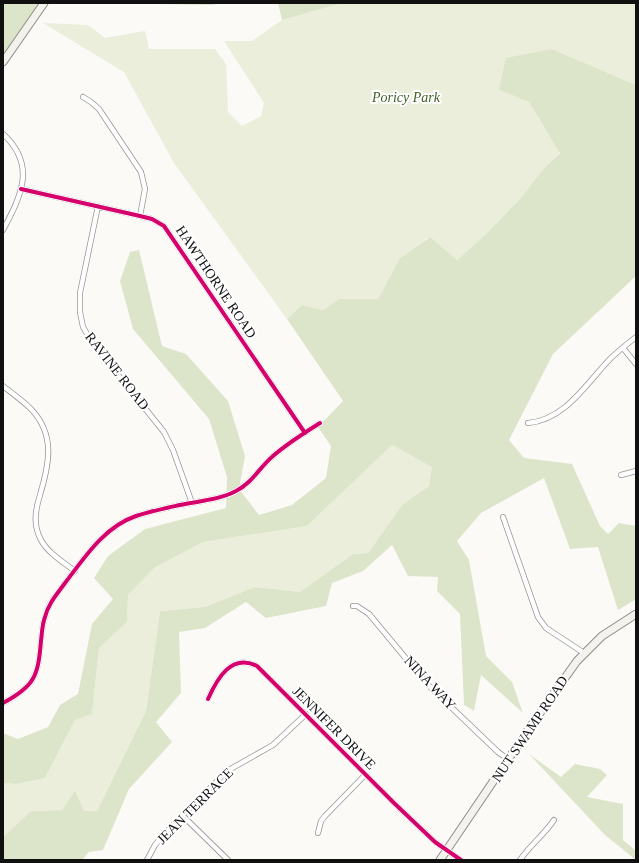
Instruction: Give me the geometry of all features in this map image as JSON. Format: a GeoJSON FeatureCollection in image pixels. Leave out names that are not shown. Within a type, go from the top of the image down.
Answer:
{"type":"FeatureCollection","features":[{"type":"Feature","properties":{"kind":"main road"},"geometry":{"type":"LineString","coordinates":[[3,62],[44,3]]}},
{"type":"Feature","properties":{"kind":"main road","name":"NUT SWAMP ROAD"},"geometry":{"type":"LineString","coordinates":[[440,860],[568,673],[584,653],[607,632],[636,614]]}},
{"type":"Feature","properties":{"kind":"street"},"geometry":{"type":"LineString","coordinates":[[83,97],[99,109],[141,172],[145,189],[140,216]]}},
{"type":"Feature","properties":{"kind":"street"},"geometry":{"type":"LineString","coordinates":[[3,134],[18,151],[22,167],[22,189],[17,203],[3,230]]}},
{"type":"Feature","properties":{"kind":"street","name":"HAWTHORNE ROAD"},"geometry":{"type":"LineString","coordinates":[[22,189],[157,221],[168,231],[305,433]]}},
{"type":"Feature","properties":{"kind":"street","name":"RAVINE ROAD"},"geometry":{"type":"LineString","coordinates":[[98,206],[80,293],[80,312],[83,327],[93,344],[164,432],[173,450],[192,503]]}},
{"type":"Feature","properties":{"kind":"street"},"geometry":{"type":"LineString","coordinates":[[528,423],[542,420],[558,413],[582,390],[610,359],[636,337]]}},
{"type":"Feature","properties":{"kind":"street"},"geometry":{"type":"LineString","coordinates":[[622,348],[636,364]]}},
{"type":"Feature","properties":{"kind":"street"},"geometry":{"type":"LineString","coordinates":[[3,386],[33,412],[44,429],[49,458],[46,474],[36,506],[35,519],[37,530],[47,548],[74,571]]}},
{"type":"Feature","properties":{"kind":"street"},"geometry":{"type":"LineString","coordinates":[[3,703],[26,688],[37,672],[46,613],[54,597],[98,541],[127,519],[149,512],[214,499],[238,490],[252,479],[273,456],[320,423]]}},
{"type":"Feature","properties":{"kind":"street"},"geometry":{"type":"LineString","coordinates":[[621,475],[636,471]]}},
{"type":"Feature","properties":{"kind":"street"},"geometry":{"type":"LineString","coordinates":[[502,517],[538,618],[546,628],[584,653]]}},
{"type":"Feature","properties":{"kind":"street","name":"NINA WAY"},"geometry":{"type":"LineString","coordinates":[[353,606],[357,606],[369,614],[428,685],[498,752],[509,760]]}},
{"type":"Feature","properties":{"kind":"street","name":"JENNIFER DRIVE"},"geometry":{"type":"LineString","coordinates":[[208,699],[215,685],[230,667],[236,664],[248,662],[257,666],[435,842],[461,860]]}},
{"type":"Feature","properties":{"kind":"street","name":"JEAN TERRACE"},"geometry":{"type":"LineString","coordinates":[[147,860],[159,840],[227,771],[273,745],[306,714]]}},
{"type":"Feature","properties":{"kind":"street"},"geometry":{"type":"LineString","coordinates":[[318,833],[321,821],[325,816],[366,775]]}},
{"type":"Feature","properties":{"kind":"street"},"geometry":{"type":"LineString","coordinates":[[182,815],[228,860]]}},
{"type":"Feature","properties":{"kind":"street"},"geometry":{"type":"LineString","coordinates":[[520,860],[529,848],[550,827],[554,820]]}},
{"type":"Feature","properties":{"kind":"green space"},"geometry":{"type":"Polygon","coordinates":[[[3,3],[43,3],[3,59],[3,3]]]}},
{"type":"Feature","properties":{"kind":"green space"},"geometry":{"type":"Polygon","coordinates":[[[104,3],[223,3],[211,5],[104,3]]]}},
{"type":"Feature","properties":{"kind":"green space"},"geometry":{"type":"Polygon","coordinates":[[[278,3],[342,3],[282,20],[278,3]]]}},
{"type":"Feature","properties":{"kind":"green space","name":"Poricy Park"},"geometry":{"type":"Polygon","coordinates":[[[342,3],[636,3],[636,85],[552,49],[499,90],[529,102],[560,152],[545,167],[520,199],[484,236],[457,260],[429,237],[400,258],[378,299],[339,299],[323,310],[302,305],[287,319],[174,163],[124,72],[43,23],[88,25],[105,38],[145,31],[149,49],[215,49],[226,64],[228,112],[242,126],[261,116],[264,103],[224,41],[252,41],[282,20],[342,3]]]}},
{"type":"Feature","properties":{"kind":"green space"},"geometry":{"type":"Polygon","coordinates":[[[552,49],[636,85],[636,276],[553,354],[509,440],[524,458],[572,464],[600,526],[608,534],[619,523],[636,526],[636,599],[618,610],[598,547],[570,549],[544,478],[481,513],[457,541],[469,560],[486,656],[512,682],[523,713],[481,675],[474,711],[464,705],[460,614],[437,591],[438,577],[408,576],[392,545],[363,571],[332,583],[326,606],[266,618],[246,602],[205,628],[179,632],[181,693],[156,722],[172,742],[129,789],[103,850],[89,852],[82,860],[3,860],[3,837],[31,811],[62,810],[75,791],[84,811],[97,811],[146,711],[160,611],[204,607],[255,587],[300,592],[353,554],[368,553],[403,504],[429,486],[432,467],[392,445],[307,526],[203,542],[154,568],[128,595],[127,622],[99,648],[92,714],[75,720],[45,778],[17,784],[3,783],[3,733],[18,739],[48,727],[60,705],[78,694],[92,624],[113,599],[94,578],[108,556],[145,529],[226,508],[227,477],[209,419],[133,329],[120,281],[130,252],[139,250],[162,346],[186,354],[228,401],[245,456],[239,489],[259,515],[292,505],[326,478],[331,446],[318,427],[343,401],[287,319],[302,305],[323,310],[339,299],[378,299],[400,258],[430,237],[457,260],[484,236],[520,199],[545,167],[560,153],[529,102],[499,90],[506,58],[552,49]]]}},
{"type":"Feature","properties":{"kind":"green space"},"geometry":{"type":"Polygon","coordinates":[[[392,445],[433,467],[429,486],[403,504],[368,553],[353,554],[300,592],[255,587],[203,607],[160,611],[146,711],[97,811],[84,811],[75,792],[62,810],[31,811],[3,837],[3,783],[17,784],[45,778],[75,720],[92,713],[99,648],[127,622],[128,595],[154,568],[203,542],[307,526],[392,445]]]}},
{"type":"Feature","properties":{"kind":"green space"},"geometry":{"type":"Polygon","coordinates":[[[529,754],[561,777],[575,764],[600,769],[607,775],[587,797],[623,804],[623,840],[636,851],[636,860],[605,835],[529,754]]]}},
{"type":"Feature","properties":{"kind":"cycle path"},"geometry":{"type":"LineString","coordinates":[[21,189],[152,219],[164,226],[305,433]]}},
{"type":"Feature","properties":{"kind":"cycle path"},"geometry":{"type":"LineString","coordinates":[[3,703],[22,691],[33,679],[40,653],[44,620],[48,608],[56,595],[96,544],[114,527],[136,516],[164,508],[216,498],[242,488],[268,460],[296,438],[320,423]]}},
{"type":"Feature","properties":{"kind":"cycle path"},"geometry":{"type":"LineString","coordinates":[[208,699],[221,676],[232,665],[248,663],[257,666],[435,842],[461,860]]}}]}
